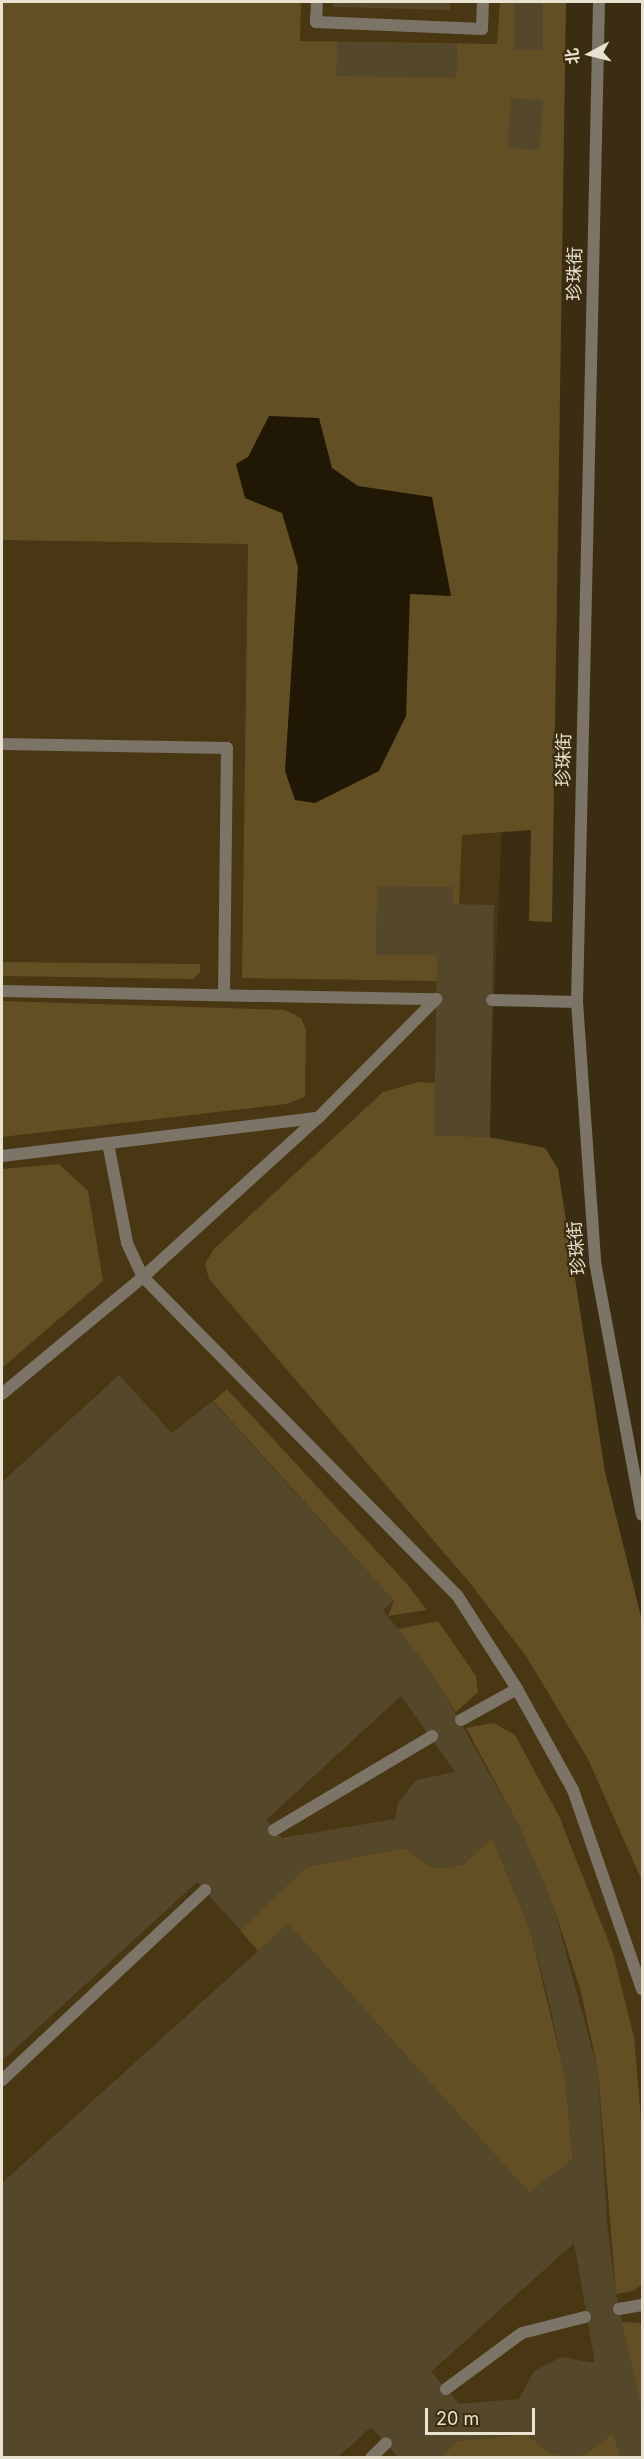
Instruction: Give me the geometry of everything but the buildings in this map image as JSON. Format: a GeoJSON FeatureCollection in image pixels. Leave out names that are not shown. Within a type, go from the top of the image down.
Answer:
{"type":"FeatureCollection","features":[{"type":"Feature","properties":{"kind":"street"},"geometry":{"type":"LineString","coordinates":[[317,2],[316,22],[482,29],[483,2]]}},
{"type":"Feature","properties":{"kind":"street","name":"珍珠街"},"geometry":{"type":"LineString","coordinates":[[599,2],[577,1002],[595,1262],[642,1515]]}},
{"type":"Feature","properties":{"kind":"street"},"geometry":{"type":"LineString","coordinates":[[2,744],[227,748],[224,995]]}},
{"type":"Feature","properties":{"kind":"street"},"geometry":{"type":"LineString","coordinates":[[2,991],[436,999],[318,1119],[143,1277],[2,1394]]}},
{"type":"Feature","properties":{"kind":"street"},"geometry":{"type":"LineString","coordinates":[[492,1000],[577,1002]]}},
{"type":"Feature","properties":{"kind":"street"},"geometry":{"type":"LineString","coordinates":[[2,1156],[318,1119]]}},
{"type":"Feature","properties":{"kind":"street"},"geometry":{"type":"LineString","coordinates":[[108,1143],[127,1243],[143,1277],[457,1595],[517,1689],[573,1790],[642,1989]]}},
{"type":"Feature","properties":{"kind":"street"},"geometry":{"type":"LineString","coordinates":[[461,1720],[517,1689]]}},
{"type":"Feature","properties":{"kind":"street"},"geometry":{"type":"LineString","coordinates":[[274,1830],[432,1736]]}},
{"type":"Feature","properties":{"kind":"street"},"geometry":{"type":"LineString","coordinates":[[2,2080],[205,1890]]}},
{"type":"Feature","properties":{"kind":"street"},"geometry":{"type":"LineString","coordinates":[[619,2309],[642,2306]]}},
{"type":"Feature","properties":{"kind":"street"},"geometry":{"type":"LineString","coordinates":[[446,2389],[522,2333],[585,2317]]}},
{"type":"Feature","properties":{"kind":"street"},"geometry":{"type":"LineString","coordinates":[[371,2457],[386,2443]]}},
{"type":"Feature","properties":{"kind":"shaded area"},"geometry":{"type":"Polygon","coordinates":[[[2,2],[539,2],[488,1137],[545,1148],[558,1169],[605,1472],[642,1621],[642,2457],[2,2458],[2,2]]]}},
{"type":"Feature","properties":{"kind":"shaded area"},"geometry":{"type":"Polygon","coordinates":[[[2,2],[301,2],[300,41],[497,44],[500,2],[566,2],[552,922],[529,921],[531,830],[462,835],[459,904],[439,904],[437,981],[242,978],[248,544],[2,540],[2,2]]]}},
{"type":"Feature","properties":{"kind":"shaded area"},"geometry":{"type":"Polygon","coordinates":[[[269,416],[319,418],[332,468],[358,486],[432,497],[451,596],[410,594],[406,716],[379,771],[315,803],[295,800],[285,771],[298,567],[282,513],[245,498],[236,464],[248,457],[269,416]]]}},
{"type":"Feature","properties":{"kind":"shaded area"},"geometry":{"type":"Polygon","coordinates":[[[2,962],[200,964],[200,973],[192,979],[2,976],[2,962]]]}},
{"type":"Feature","properties":{"kind":"shaded area"},"geometry":{"type":"Polygon","coordinates":[[[2,1001],[285,1010],[301,1018],[306,1030],[305,1097],[286,1104],[2,1137],[2,1001]]]}},
{"type":"Feature","properties":{"kind":"shaded area"},"geometry":{"type":"Polygon","coordinates":[[[418,1082],[488,1086],[488,1137],[545,1148],[558,1169],[605,1472],[642,1621],[642,1881],[588,1759],[526,1656],[470,1583],[209,1279],[205,1264],[214,1249],[383,1092],[418,1082]]]}},
{"type":"Feature","properties":{"kind":"shaded area"},"geometry":{"type":"Polygon","coordinates":[[[59,1164],[88,1191],[103,1281],[2,1368],[2,1169],[59,1164]]]}},
{"type":"Feature","properties":{"kind":"shaded area"},"geometry":{"type":"Polygon","coordinates":[[[227,1389],[407,1584],[427,1610],[388,1616],[394,1601],[213,1401],[227,1389]]]}},
{"type":"Feature","properties":{"kind":"shaded area"},"geometry":{"type":"Polygon","coordinates":[[[438,1621],[476,1676],[478,1692],[456,1712],[398,1629],[438,1621]]]}},
{"type":"Feature","properties":{"kind":"shaded area"},"geometry":{"type":"Polygon","coordinates":[[[494,1723],[515,1735],[559,1816],[613,1953],[634,2037],[642,2132],[642,2285],[633,2291],[616,2294],[598,2071],[581,1992],[553,1905],[519,1826],[466,1728],[494,1723]]]}},
{"type":"Feature","properties":{"kind":"shaded area"},"geometry":{"type":"Polygon","coordinates":[[[492,1837],[530,1930],[565,2075],[573,2159],[529,2193],[288,1924],[258,1951],[240,1930],[306,1867],[404,1848],[431,1867],[448,1868],[464,1864],[492,1837]]]}},
{"type":"Feature","properties":{"kind":"shaded area"},"geometry":{"type":"Polygon","coordinates":[[[621,2322],[642,2323],[642,2411],[630,2359],[621,2322]]]}},
{"type":"Feature","properties":{"kind":"shaded area"},"geometry":{"type":"Polygon","coordinates":[[[613,2433],[621,2457],[439,2458],[458,2441],[526,2434],[551,2454],[585,2455],[613,2433]]]}}]}
